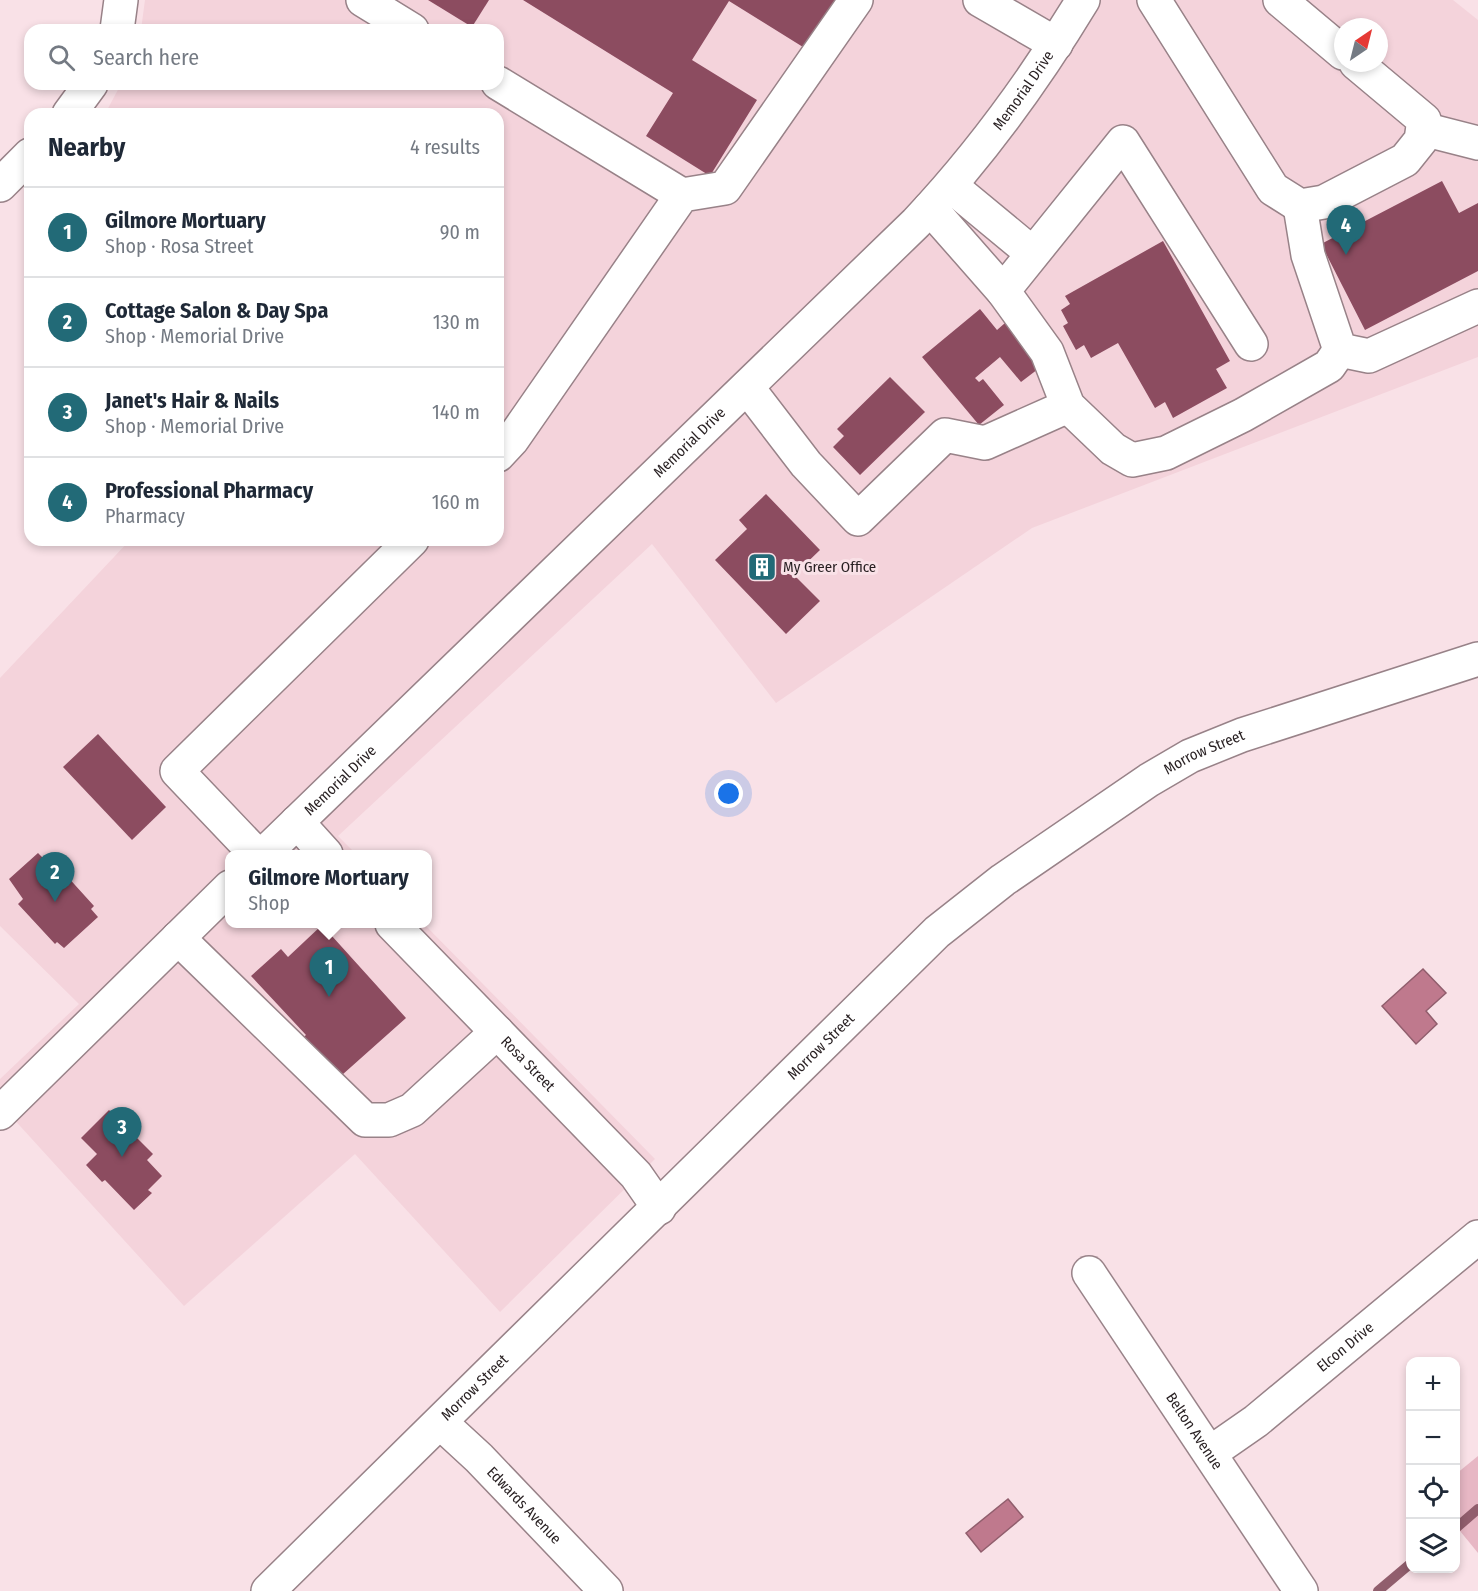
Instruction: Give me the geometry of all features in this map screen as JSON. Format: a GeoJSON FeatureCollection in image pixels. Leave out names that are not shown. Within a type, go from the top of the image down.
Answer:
{"type":"FeatureCollection","features":[{"type":"Feature","properties":{"kind":"street"},"geometry":{"type":"LineString","coordinates":[[118,24],[121,0]]}},
{"type":"Feature","properties":{"kind":"street"},"geometry":{"type":"LineString","coordinates":[[363,0],[402,24]]}},
{"type":"Feature","properties":{"kind":"street"},"geometry":{"type":"LineString","coordinates":[[504,87],[682,195],[725,188],[856,0]]}},
{"type":"Feature","properties":{"kind":"street"},"geometry":{"type":"LineString","coordinates":[[980,0],[1056,44]]}},
{"type":"Feature","properties":{"kind":"street","name":"Memorial Drive"},"geometry":{"type":"LineString","coordinates":[[269,850],[941,197],[1010,113],[1083,0]]}},
{"type":"Feature","properties":{"kind":"street"},"geometry":{"type":"LineString","coordinates":[[1154,0],[1273,189],[1300,206],[1324,202],[1405,160],[1421,140],[1424,120],[1367,72]]}},
{"type":"Feature","properties":{"kind":"street"},"geometry":{"type":"LineString","coordinates":[[1280,0],[1334,45]]}},
{"type":"Feature","properties":{"kind":"street"},"geometry":{"type":"LineString","coordinates":[[73,108],[87,90]]}},
{"type":"Feature","properties":{"kind":"street"},"geometry":{"type":"LineString","coordinates":[[1423,129],[1478,143]]}},
{"type":"Feature","properties":{"kind":"street"},"geometry":{"type":"LineString","coordinates":[[1003,291],[1123,142],[1251,344]]}},
{"type":"Feature","properties":{"kind":"street"},"geometry":{"type":"LineString","coordinates":[[0,185],[24,161]]}},
{"type":"Feature","properties":{"kind":"street"},"geometry":{"type":"LineString","coordinates":[[504,449],[512,441],[682,195]]}},
{"type":"Feature","properties":{"kind":"street"},"geometry":{"type":"LineString","coordinates":[[941,197],[1003,291],[1047,352],[1068,406],[1113,448],[1132,460],[1166,453],[1243,415],[1329,366],[1340,350]]}},
{"type":"Feature","properties":{"kind":"street"},"geometry":{"type":"LineString","coordinates":[[941,197],[1032,253]]}},
{"type":"Feature","properties":{"kind":"street"},"geometry":{"type":"LineString","coordinates":[[1300,206],[1308,255],[1340,350]]}},
{"type":"Feature","properties":{"kind":"street"},"geometry":{"type":"LineString","coordinates":[[1340,350],[1369,356],[1478,306]]}},
{"type":"Feature","properties":{"kind":"street"},"geometry":{"type":"LineString","coordinates":[[747,387],[806,464],[858,519],[945,435],[985,443],[1068,406]]}},
{"type":"Feature","properties":{"kind":"street"},"geometry":{"type":"LineString","coordinates":[[251,850],[177,771],[406,546]]}},
{"type":"Feature","properties":{"kind":"street","name":"Morrow Street"},"geometry":{"type":"LineString","coordinates":[[268,1591],[937,932],[1003,880],[1149,780],[1190,756],[1242,735],[1478,659]]}},
{"type":"Feature","properties":{"kind":"street"},"geometry":{"type":"LineString","coordinates":[[297,822],[322,850]]}},
{"type":"Feature","properties":{"kind":"street"},"geometry":{"type":"LineString","coordinates":[[0,1113],[225,892]]}},
{"type":"Feature","properties":{"kind":"street","name":"Rosa Street"},"geometry":{"type":"LineString","coordinates":[[396,928],[636,1175],[659,1208]]}},
{"type":"Feature","properties":{"kind":"street"},"geometry":{"type":"LineString","coordinates":[[178,938],[365,1120],[389,1120],[412,1110],[497,1032]]}},
{"type":"Feature","properties":{"kind":"street","name":"Elcon Drive"},"geometry":{"type":"LineString","coordinates":[[1210,1454],[1256,1421],[1478,1237]]}},
{"type":"Feature","properties":{"kind":"street","name":"Belton Avenue"},"geometry":{"type":"LineString","coordinates":[[1089,1273],[1301,1591]]}},
{"type":"Feature","properties":{"kind":"street","name":"Edwards Avenue"},"geometry":{"type":"LineString","coordinates":[[441,1423],[479,1458],[606,1591]]}},
{"type":"Feature","properties":{"kind":"shaded area"},"geometry":{"type":"Polygon","coordinates":[[[145,0],[1453,0],[1478,20],[1478,357],[1032,528],[776,703],[652,544],[338,836],[352,850],[225,850],[225,928],[428,928],[655,1159],[500,1312],[355,1154],[184,1306],[0,1104],[0,1079],[79,1004],[0,926],[0,678],[124,546],[504,546],[504,108],[108,108],[118,90],[504,90],[504,24],[142,24],[145,0]]]}},
{"type":"Feature","properties":{"kind":"shaded area"},"geometry":{"type":"Polygon","coordinates":[[[1423,969],[1446,993],[1426,1011],[1437,1024],[1416,1044],[1382,1006],[1423,969]]]}},
{"type":"Feature","properties":{"kind":"shaded area"},"geometry":{"type":"Polygon","coordinates":[[[1478,1456],[1478,1553],[1460,1531],[1460,1471],[1478,1456]]]}},
{"type":"Feature","properties":{"kind":"shaded area"},"geometry":{"type":"Polygon","coordinates":[[[1008,1499],[1023,1517],[981,1552],[966,1533],[1008,1499]]]}},
{"type":"Feature","properties":{"kind":"building"},"geometry":{"type":"Polygon","coordinates":[[[428,0],[489,0],[474,24],[467,24],[428,0]]]}},
{"type":"Feature","properties":{"kind":"building"},"geometry":{"type":"Polygon","coordinates":[[[523,0],[844,0],[811,52],[729,1],[692,60],[757,100],[710,176],[646,136],[673,93],[523,0]]]}},
{"type":"Feature","properties":{"kind":"building"},"geometry":{"type":"Polygon","coordinates":[[[1442,181],[1459,213],[1478,203],[1478,271],[1365,330],[1321,244],[1442,181]]]}},
{"type":"Feature","properties":{"kind":"building"},"geometry":{"type":"Polygon","coordinates":[[[1163,241],[1230,361],[1216,369],[1227,388],[1173,418],[1165,402],[1155,408],[1118,343],[1091,358],[1084,345],[1076,350],[1063,326],[1068,323],[1061,310],[1070,304],[1065,296],[1163,241]]]}},
{"type":"Feature","properties":{"kind":"building"},"geometry":{"type":"Polygon","coordinates":[[[980,309],[997,330],[1005,323],[1042,366],[1021,382],[1000,357],[975,378],[979,382],[983,379],[1004,405],[979,425],[922,357],[980,309]]]}},
{"type":"Feature","properties":{"kind":"building"},"geometry":{"type":"Polygon","coordinates":[[[890,377],[925,412],[860,475],[833,447],[844,436],[837,429],[890,377]]]}},
{"type":"Feature","properties":{"kind":"building","name":"My Greer Office"},"geometry":{"type":"Polygon","coordinates":[[[766,494],[820,550],[794,575],[820,601],[786,634],[715,560],[747,529],[739,520],[766,494]]]}},
{"type":"Feature","properties":{"kind":"building"},"geometry":{"type":"Polygon","coordinates":[[[98,734],[166,807],[132,840],[63,767],[98,734]]]}},
{"type":"Feature","properties":{"kind":"building"},"geometry":{"type":"Polygon","coordinates":[[[38,853],[52,867],[56,864],[94,906],[91,909],[98,917],[64,948],[57,942],[55,944],[18,904],[23,899],[9,879],[38,853]]]}},
{"type":"Feature","properties":{"kind":"building"},"geometry":{"type":"Polygon","coordinates":[[[319,928],[325,928],[406,1018],[342,1075],[330,1062],[318,1072],[294,1045],[306,1035],[251,976],[281,949],[288,957],[319,928]]]}},
{"type":"Feature","properties":{"kind":"building"},"geometry":{"type":"Polygon","coordinates":[[[109,1110],[153,1154],[147,1160],[162,1176],[148,1190],[152,1193],[134,1210],[105,1180],[102,1182],[86,1165],[97,1154],[81,1138],[109,1110]]]}},
{"type":"Feature","properties":{"kind":"waterway"},"geometry":{"type":"LineString","coordinates":[[1460,1525],[1478,1509]]}},
{"type":"Feature","properties":{"kind":"waterway"},"geometry":{"type":"LineString","coordinates":[[1378,1591],[1406,1567]]}},
{"type":"Feature","properties":{"kind":"place","name":"Professional Pharmacy"},"geometry":{"type":"Point","coordinates":[1346,255]}},
{"type":"Feature","properties":{"kind":"place","name":"My Greer Office"},"geometry":{"type":"Point","coordinates":[762,567]}},
{"type":"Feature","properties":{"kind":"place","name":"Cottage Salon & Day Spa"},"geometry":{"type":"Point","coordinates":[55,902]}},
{"type":"Feature","properties":{"kind":"place","name":"Gilmore Mortuary"},"geometry":{"type":"Point","coordinates":[329,997]}},
{"type":"Feature","properties":{"kind":"place","name":"Janet's Hair & Nails"},"geometry":{"type":"Point","coordinates":[122,1157]}}]}
